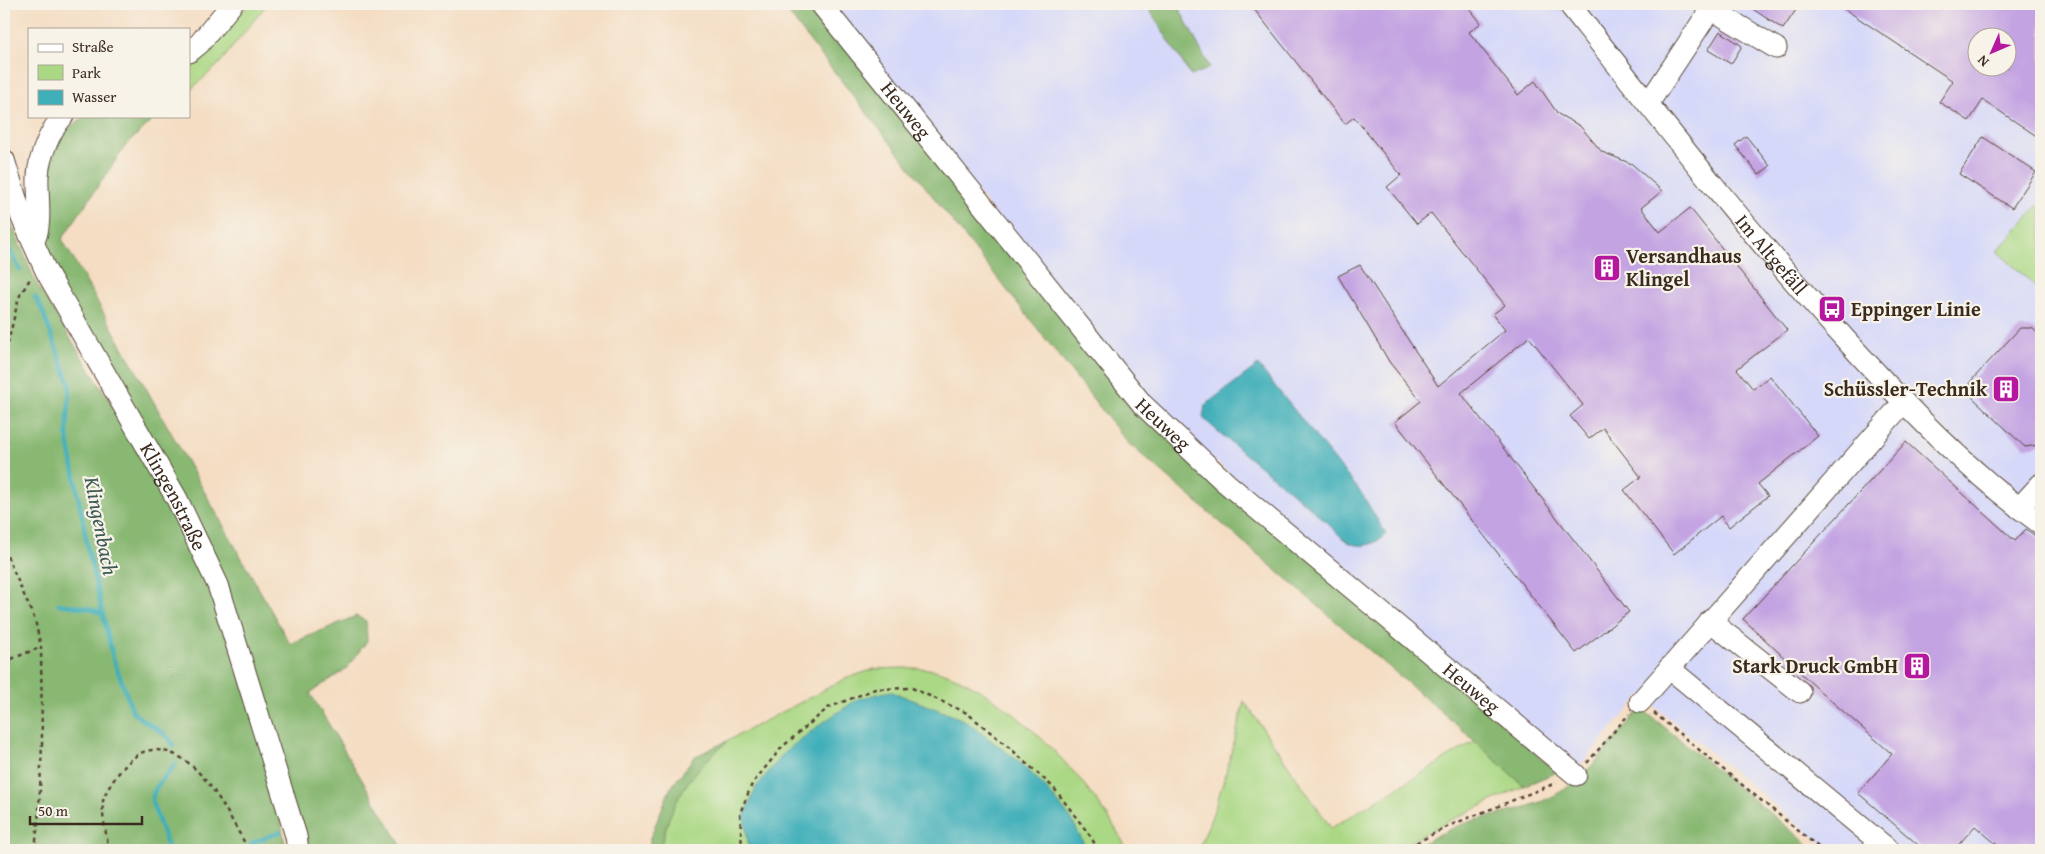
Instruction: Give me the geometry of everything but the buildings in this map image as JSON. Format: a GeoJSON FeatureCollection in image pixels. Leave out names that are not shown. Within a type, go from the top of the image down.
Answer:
{"type":"FeatureCollection","features":[{"type":"Feature","properties":{"kind":"street"},"geometry":{"type":"LineString","coordinates":[[190,51],[199,44],[232,4]]}},
{"type":"Feature","properties":{"kind":"street","name":"Heuweg"},"geometry":{"type":"LineString","coordinates":[[821,4],[1143,405],[1226,482],[1576,775]]}},
{"type":"Feature","properties":{"kind":"street","name":"Im Altgefäll"},"geometry":{"type":"LineString","coordinates":[[1568,4],[1790,279],[1903,403],[1962,460],[2041,524]]}},
{"type":"Feature","properties":{"kind":"street"},"geometry":{"type":"LineString","coordinates":[[1648,104],[1712,6],[1776,48]]}},
{"type":"Feature","properties":{"kind":"street"},"geometry":{"type":"LineString","coordinates":[[33,242],[38,227],[38,174],[44,150],[55,125],[61,118]]}},
{"type":"Feature","properties":{"kind":"street","name":"Klingenstraße"},"geometry":{"type":"LineString","coordinates":[[4,160],[22,218],[44,266],[177,499],[218,584],[260,715],[296,836],[298,850]]}},
{"type":"Feature","properties":{"kind":"street"},"geometry":{"type":"LineString","coordinates":[[1640,702],[1903,403]]}},
{"type":"Feature","properties":{"kind":"street"},"geometry":{"type":"LineString","coordinates":[[2019,508],[2041,484]]}},
{"type":"Feature","properties":{"kind":"street"},"geometry":{"type":"LineString","coordinates":[[1710,621],[1800,692]]}},
{"type":"Feature","properties":{"kind":"street"},"geometry":{"type":"LineString","coordinates":[[1669,668],[1889,850]]}},
{"type":"Feature","properties":{"kind":"path"},"geometry":{"type":"LineString","coordinates":[[4,359],[19,297],[36,271],[44,266]]}},
{"type":"Feature","properties":{"kind":"path"},"geometry":{"type":"LineString","coordinates":[[4,549],[35,620],[41,647],[42,743],[40,811],[35,850]]}},
{"type":"Feature","properties":{"kind":"path"},"geometry":{"type":"LineString","coordinates":[[4,662],[41,647]]}},
{"type":"Feature","properties":{"kind":"path"},"geometry":{"type":"LineString","coordinates":[[742,850],[740,813],[752,784],[782,748],[828,708],[875,689],[912,688],[967,713],[1011,749],[1054,788],[1091,837],[1098,850]]}},
{"type":"Feature","properties":{"kind":"path"},"geometry":{"type":"LineString","coordinates":[[1402,850],[1451,825],[1576,775],[1640,702],[1822,850]]}},
{"type":"Feature","properties":{"kind":"path"},"geometry":{"type":"LineString","coordinates":[[109,850],[103,803],[108,786],[125,766],[145,751],[160,750],[184,760],[210,784],[249,850]]}},
{"type":"Feature","properties":{"kind":"shaded area"},"geometry":{"type":"Polygon","coordinates":[[[826,4],[2041,4],[2041,203],[1998,251],[2037,287],[2041,281],[2041,850],[1830,850],[1641,695],[1576,770],[1147,403],[826,4]]]}},
{"type":"Feature","properties":{"kind":"green space"},"geometry":{"type":"Polygon","coordinates":[[[248,4],[267,4],[219,64],[190,90],[190,65],[221,38],[248,4]]]}},
{"type":"Feature","properties":{"kind":"green space"},"geometry":{"type":"Polygon","coordinates":[[[782,4],[810,4],[1140,407],[1557,772],[1524,786],[1459,727],[1128,443],[782,4]]]}},
{"type":"Feature","properties":{"kind":"green space"},"geometry":{"type":"Polygon","coordinates":[[[1146,4],[1177,4],[1210,68],[1191,76],[1146,4]]]}},
{"type":"Feature","properties":{"kind":"green space"},"geometry":{"type":"Polygon","coordinates":[[[83,118],[155,118],[126,145],[62,239],[290,644],[356,616],[366,621],[367,641],[346,669],[310,693],[404,850],[302,850],[223,583],[57,280],[43,236],[42,192],[56,142],[68,128],[83,118]]]}},
{"type":"Feature","properties":{"kind":"green space"},"geometry":{"type":"Polygon","coordinates":[[[2041,203],[2041,281],[2036,287],[1997,251],[2041,203]]]}},
{"type":"Feature","properties":{"kind":"green space"},"geometry":{"type":"Polygon","coordinates":[[[4,206],[36,283],[172,502],[212,581],[276,795],[286,850],[4,850],[4,206]]]}},
{"type":"Feature","properties":{"kind":"green space"},"geometry":{"type":"Polygon","coordinates":[[[907,668],[934,670],[961,680],[989,696],[1018,718],[1046,742],[1071,769],[1094,797],[1127,850],[660,850],[666,822],[684,786],[707,758],[729,740],[845,679],[874,669],[907,668]]]}},
{"type":"Feature","properties":{"kind":"green space"},"geometry":{"type":"Polygon","coordinates":[[[1244,701],[1331,828],[1475,741],[1524,786],[1449,821],[1395,850],[1198,850],[1219,795],[1244,701]]]}},
{"type":"Feature","properties":{"kind":"green space"},"geometry":{"type":"Polygon","coordinates":[[[1641,708],[1815,850],[1410,850],[1464,824],[1530,806],[1562,791],[1594,764],[1641,708]]]}},
{"type":"Feature","properties":{"kind":"green space"},"geometry":{"type":"Polygon","coordinates":[[[729,740],[693,776],[676,802],[660,850],[650,850],[650,838],[670,789],[694,757],[729,740]]]}},
{"type":"Feature","properties":{"kind":"water"},"geometry":{"type":"Polygon","coordinates":[[[1258,365],[1362,494],[1386,534],[1379,540],[1371,544],[1362,545],[1349,543],[1203,418],[1205,405],[1258,365]]]}},
{"type":"Feature","properties":{"kind":"water"},"geometry":{"type":"Polygon","coordinates":[[[890,691],[964,720],[1021,763],[1046,788],[1072,820],[1087,850],[749,850],[744,817],[756,787],[786,751],[822,723],[858,699],[890,691]]]}},
{"type":"Feature","properties":{"kind":"waterway","name":"Klingenbach"},"geometry":{"type":"LineString","coordinates":[[4,239],[20,270]]}},
{"type":"Feature","properties":{"kind":"waterway","name":"Klingenbach"},"geometry":{"type":"LineString","coordinates":[[35,297],[42,310],[70,385],[67,434],[89,555],[113,658],[133,712],[165,734],[173,745]]}},
{"type":"Feature","properties":{"kind":"waterway"},"geometry":{"type":"LineString","coordinates":[[58,604],[88,608],[103,614]]}},
{"type":"Feature","properties":{"kind":"waterway"},"geometry":{"type":"LineString","coordinates":[[169,850],[152,802],[157,786],[175,764]]}},
{"type":"Feature","properties":{"kind":"waterway"},"geometry":{"type":"LineString","coordinates":[[255,850],[252,843],[280,832]]}},
{"type":"Feature","properties":{"kind":"place","name":"Versandhaus Klingel"},"geometry":{"type":"Point","coordinates":[1607,268]}},
{"type":"Feature","properties":{"kind":"place","name":"Eppinger Linie"},"geometry":{"type":"Point","coordinates":[1832,309]}},
{"type":"Feature","properties":{"kind":"place","name":"Schüssler-Technik"},"geometry":{"type":"Point","coordinates":[2006,389]}},
{"type":"Feature","properties":{"kind":"place","name":"Stark Druck GmbH"},"geometry":{"type":"Point","coordinates":[1917,666]}}]}
